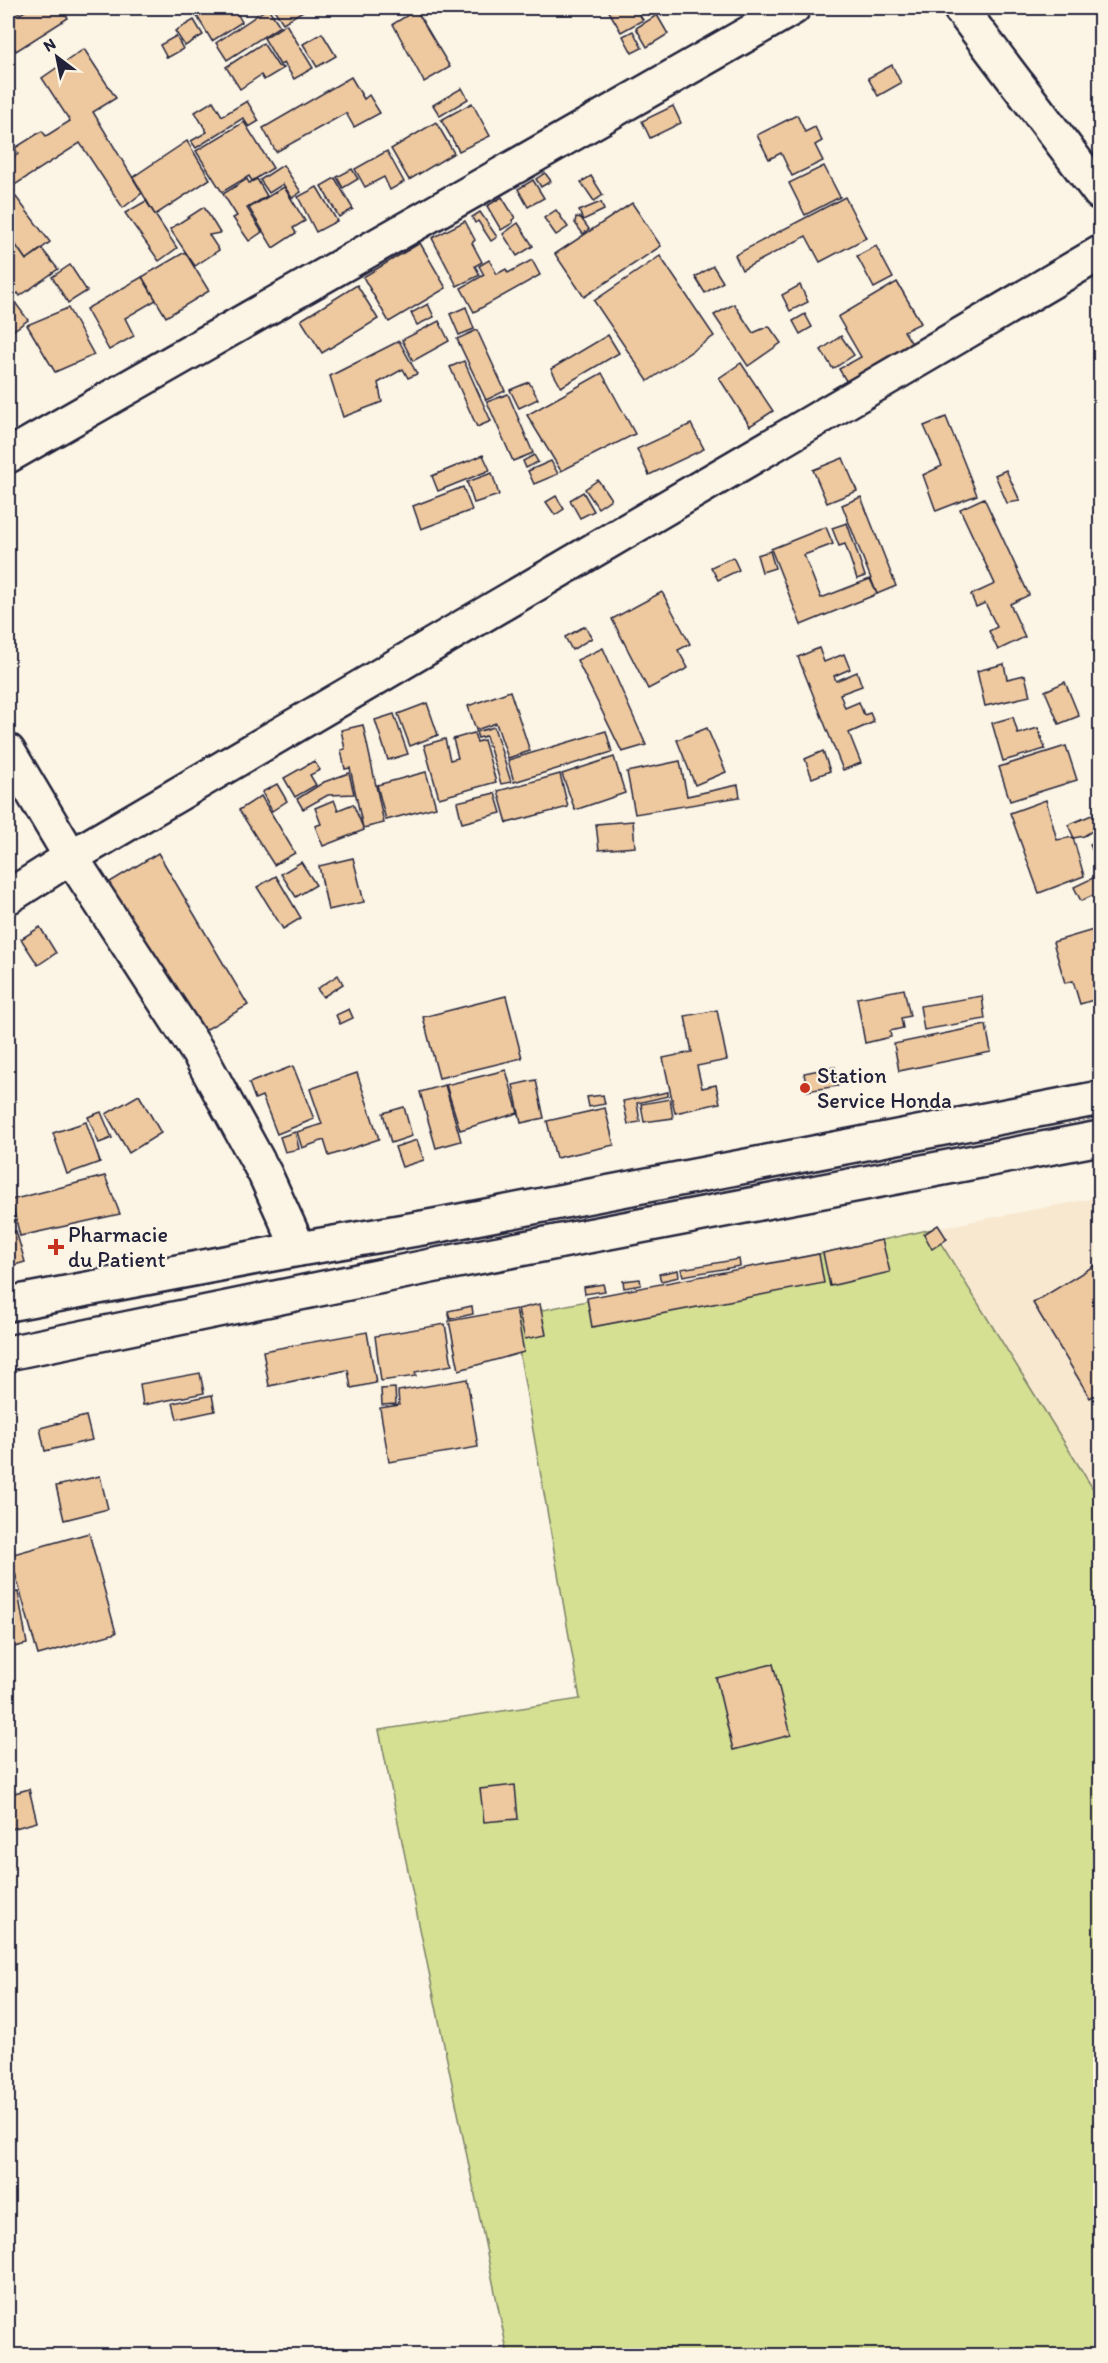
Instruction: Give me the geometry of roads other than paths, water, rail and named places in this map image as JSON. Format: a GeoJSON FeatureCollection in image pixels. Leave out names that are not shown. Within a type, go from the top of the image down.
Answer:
{"type":"FeatureCollection","features":[{"type":"Feature","properties":{"kind":"street"},"geometry":{"type":"LineString","coordinates":[[8,456],[793,8]]}},
{"type":"Feature","properties":{"kind":"street"},"geometry":{"type":"LineString","coordinates":[[960,8],[1101,193]]}},
{"type":"Feature","properties":{"kind":"street"},"geometry":{"type":"LineString","coordinates":[[8,897],[71,857],[1101,253]]}},
{"type":"Feature","properties":{"kind":"street"},"geometry":{"type":"LineString","coordinates":[[8,752],[71,857],[201,1057],[266,1174],[299,1249]]}},
{"type":"Feature","properties":{"kind":"street"},"geometry":{"type":"LineString","coordinates":[[8,1304],[434,1226],[1101,1098]]}},
{"type":"Feature","properties":{"kind":"street"},"geometry":{"type":"LineString","coordinates":[[8,1353],[431,1266],[1101,1138]]}},
{"type":"Feature","properties":{"kind":"place","name":"Station Service Honda"},"geometry":{"type":"Point","coordinates":[805,1088]}},
{"type":"Feature","properties":{"kind":"place","name":"Pharmacie du Patient"},"geometry":{"type":"Point","coordinates":[56,1247]}}]}
